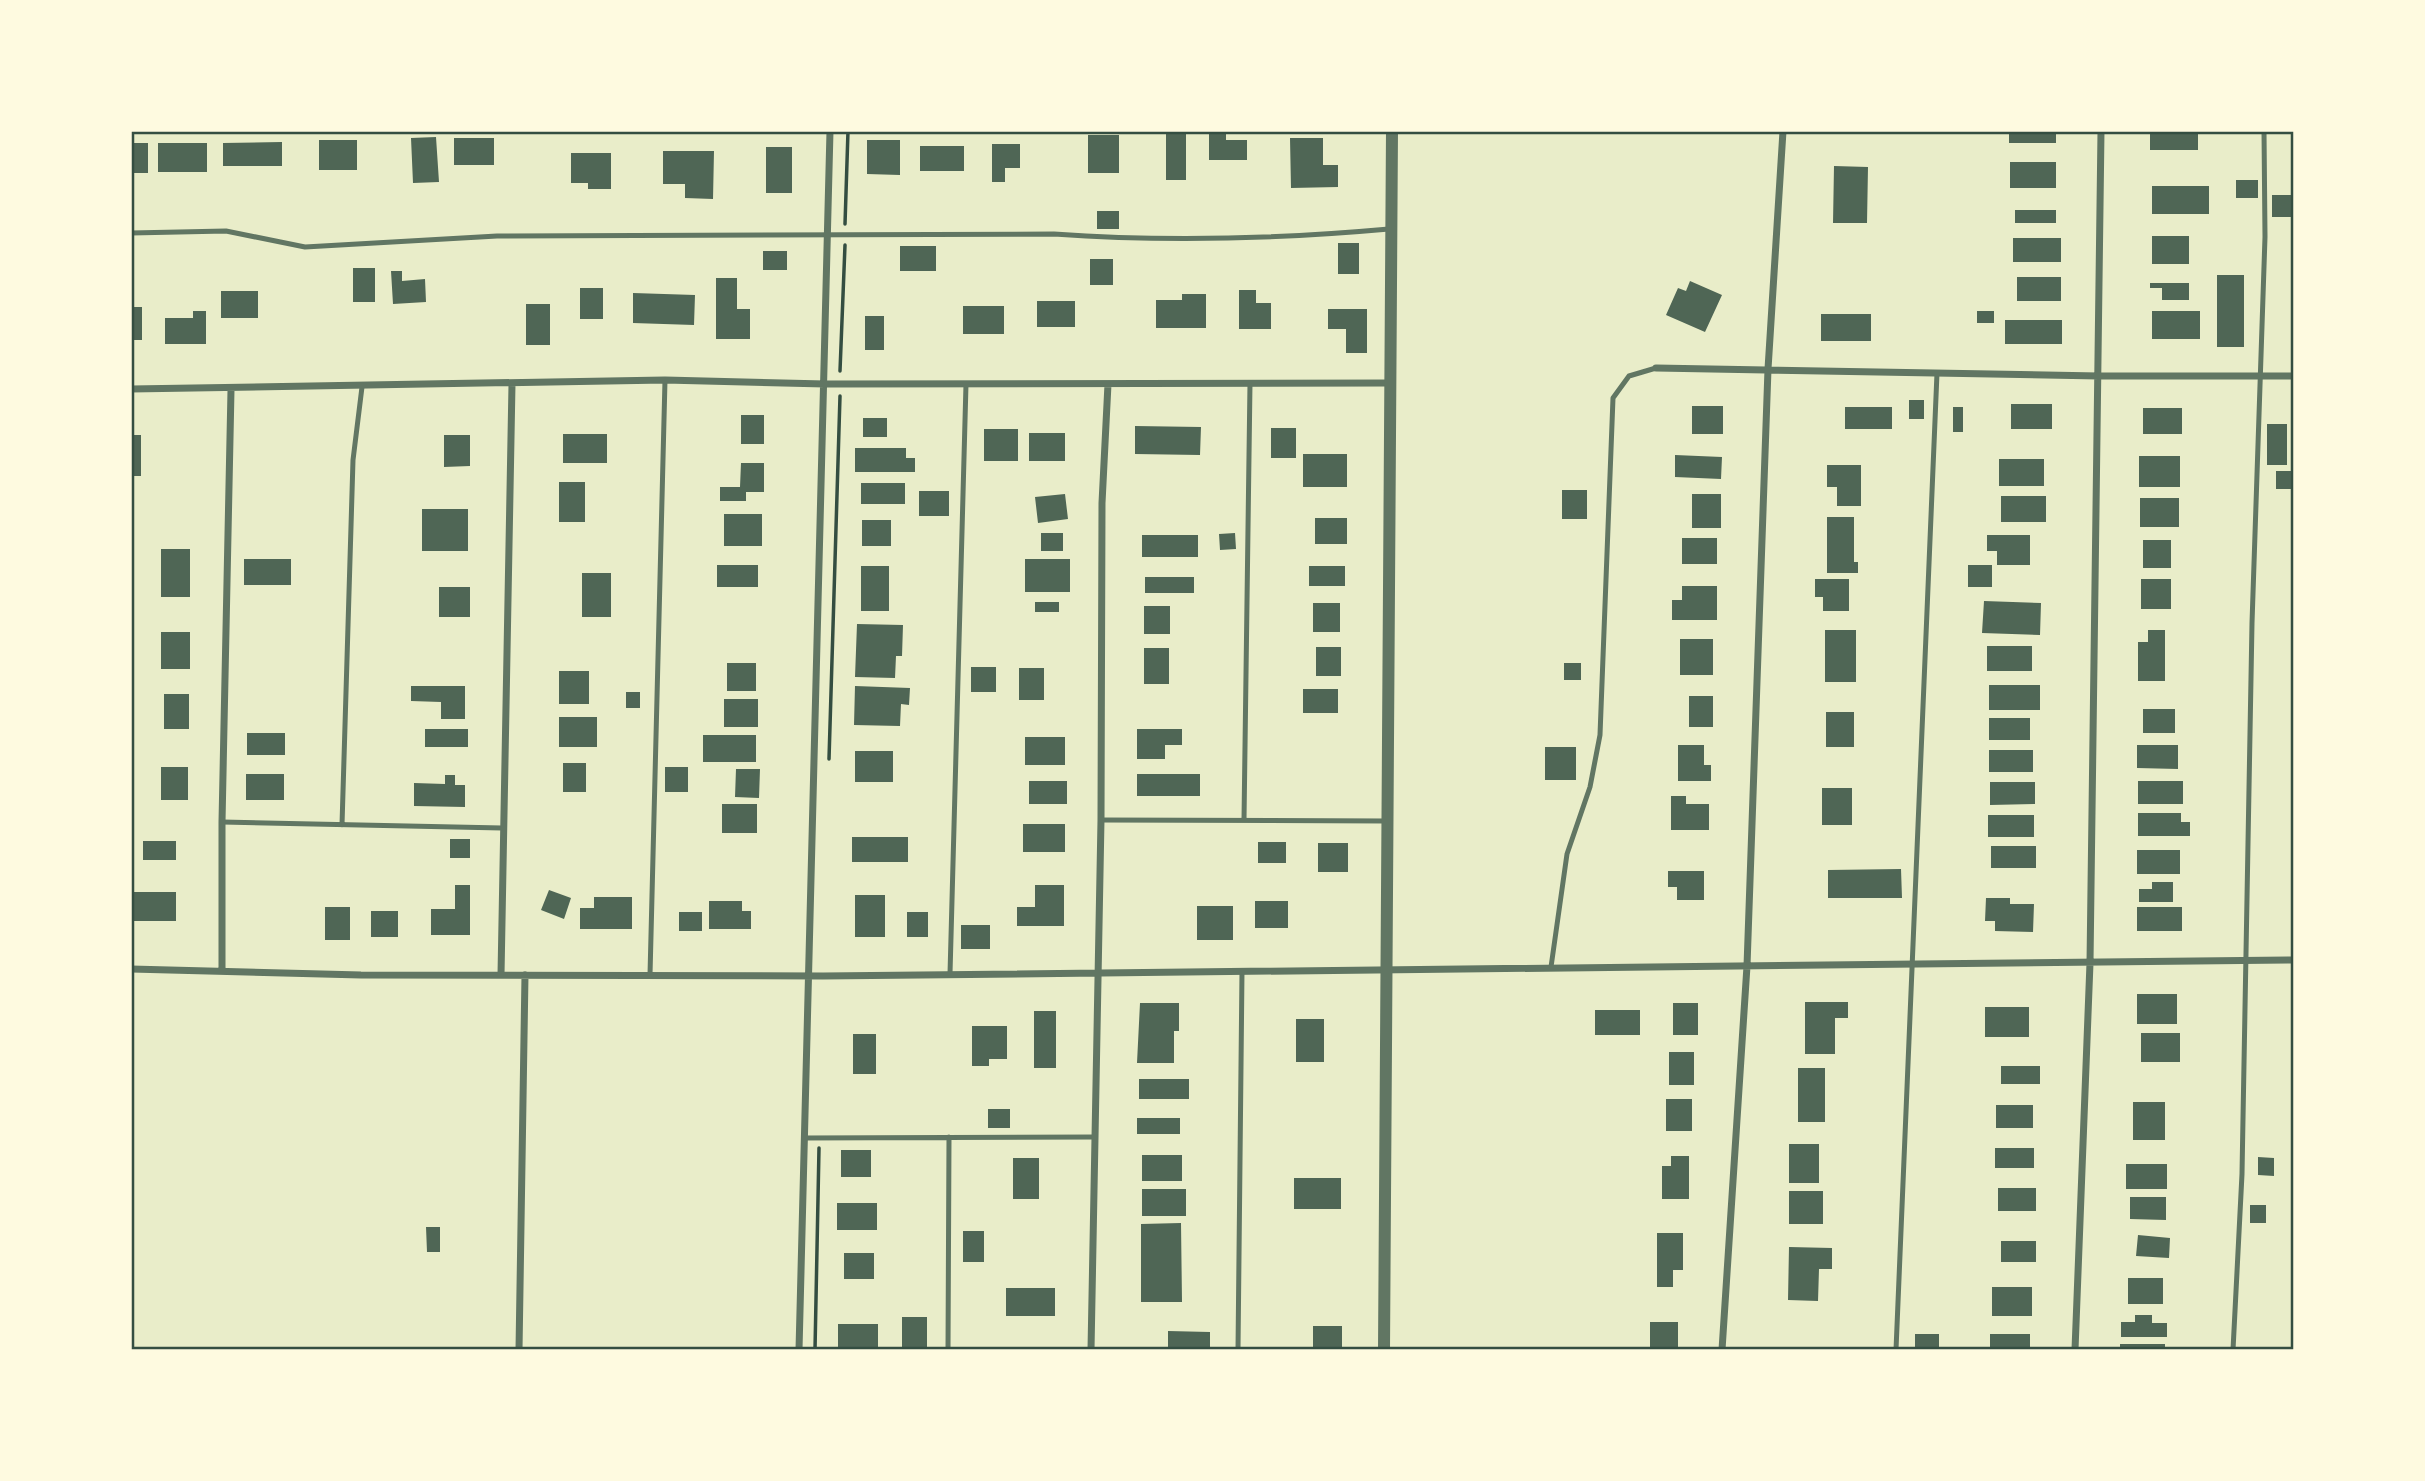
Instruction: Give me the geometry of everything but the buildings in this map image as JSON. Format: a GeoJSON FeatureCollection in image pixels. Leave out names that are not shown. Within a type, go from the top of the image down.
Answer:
{"type":"FeatureCollection","features":[{"type":"Feature","properties":{"kind":"street"},"geometry":{"type":"LineString","coordinates":[[799,1350],[830,131]]}},
{"type":"Feature","properties":{"kind":"street"},"geometry":{"type":"LineString","coordinates":[[1384,1350],[1392,131]]}},
{"type":"Feature","properties":{"kind":"street"},"geometry":{"type":"LineString","coordinates":[[1722,1350],[1747,966],[1768,369],[1783,131]]}},
{"type":"Feature","properties":{"kind":"street"},"geometry":{"type":"LineString","coordinates":[[2075,1350],[2090,963],[2101,131]]}},
{"type":"Feature","properties":{"kind":"street"},"geometry":{"type":"LineString","coordinates":[[1656,368],[2099,376],[2294,376]]}},
{"type":"Feature","properties":{"kind":"street"},"geometry":{"type":"LineString","coordinates":[[131,389],[230,390],[665,380],[825,384],[1390,383]]}},
{"type":"Feature","properties":{"kind":"street"},"geometry":{"type":"LineString","coordinates":[[501,975],[512,384]]}},
{"type":"Feature","properties":{"kind":"street"},"geometry":{"type":"LineString","coordinates":[[1091,1350],[1101,820],[1101,503],[1108,384]]}},
{"type":"Feature","properties":{"kind":"street"},"geometry":{"type":"LineString","coordinates":[[222,971],[230,390]]}},
{"type":"Feature","properties":{"kind":"street"},"geometry":{"type":"LineString","coordinates":[[131,969],[501,975],[808,976],[1911,962],[2294,960]]}},
{"type":"Feature","properties":{"kind":"street"},"geometry":{"type":"LineString","coordinates":[[519,1350],[525,975]]}},
{"type":"Feature","properties":{"kind":"lane"},"geometry":{"type":"LineString","coordinates":[[2233,1350],[2242,1174],[2258,376],[2265,237],[2264,131]]}},
{"type":"Feature","properties":{"kind":"lane"},"geometry":{"type":"LineString","coordinates":[[131,233],[226,231],[305,247],[497,236],[1055,234],[1123,239],[1200,239],[1286,237],[1391,229]]}},
{"type":"Feature","properties":{"kind":"lane"},"geometry":{"type":"LineString","coordinates":[[1551,967],[1567,854],[1590,787],[1600,735],[1613,398],[1629,376],[1656,368]]}},
{"type":"Feature","properties":{"kind":"lane"},"geometry":{"type":"LineString","coordinates":[[1896,1350],[1937,373]]}},
{"type":"Feature","properties":{"kind":"lane"},"geometry":{"type":"LineString","coordinates":[[650,975],[665,380]]}},
{"type":"Feature","properties":{"kind":"lane"},"geometry":{"type":"LineString","coordinates":[[1244,820],[1250,383]]}},
{"type":"Feature","properties":{"kind":"lane"},"geometry":{"type":"LineString","coordinates":[[950,974],[966,384]]}},
{"type":"Feature","properties":{"kind":"lane"},"geometry":{"type":"LineString","coordinates":[[342,825],[352,460],[362,387]]}},
{"type":"Feature","properties":{"kind":"lane"},"geometry":{"type":"LineString","coordinates":[[1101,820],[1386,821]]}},
{"type":"Feature","properties":{"kind":"lane"},"geometry":{"type":"LineString","coordinates":[[222,822],[502,828]]}},
{"type":"Feature","properties":{"kind":"lane"},"geometry":{"type":"LineString","coordinates":[[1238,1350],[1242,971]]}},
{"type":"Feature","properties":{"kind":"lane"},"geometry":{"type":"LineString","coordinates":[[948,1350],[949,1137]]}},
{"type":"Feature","properties":{"kind":"lane"},"geometry":{"type":"LineString","coordinates":[[804,1138],[1095,1137]]}},
{"type":"Feature","properties":{"kind":"path"},"geometry":{"type":"LineString","coordinates":[[829,769],[848,131]]}},
{"type":"Feature","properties":{"kind":"path"},"geometry":{"type":"LineString","coordinates":[[815,1350],[820,1138]]}}]}
